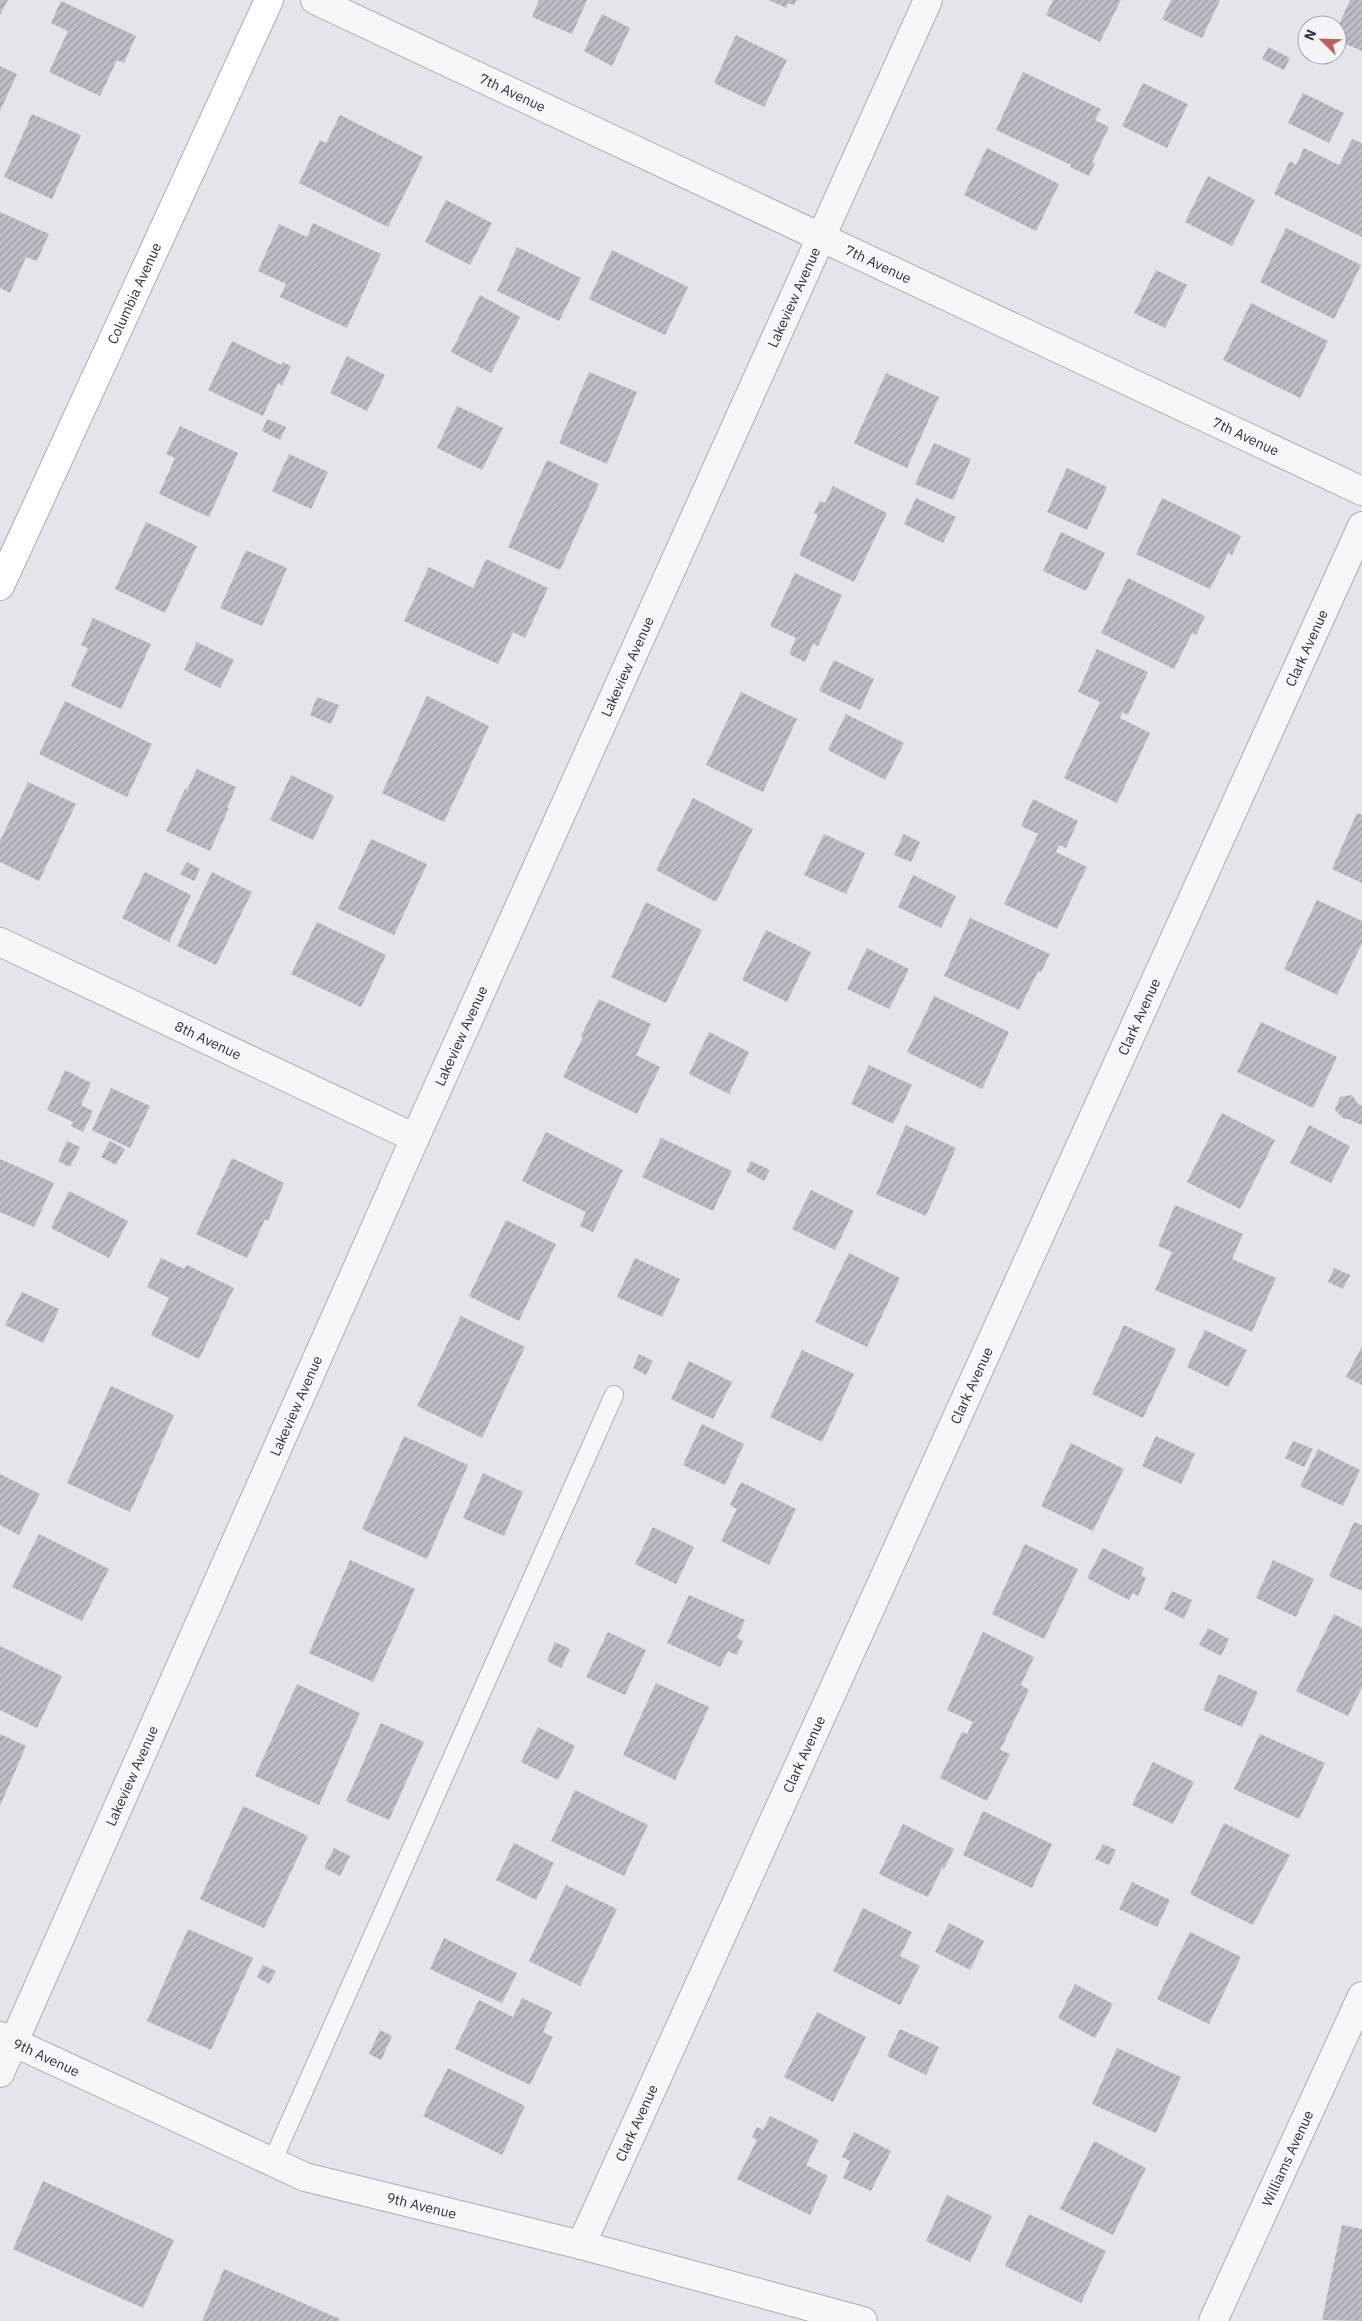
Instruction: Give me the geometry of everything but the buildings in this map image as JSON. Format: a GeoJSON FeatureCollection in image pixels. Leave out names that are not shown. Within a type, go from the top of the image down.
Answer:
{"type":"FeatureCollection","features":[{"type":"Feature","properties":{"kind":"street","name":"Columbia Avenue"},"geometry":{"type":"LineString","coordinates":[[0,586],[269,0]]}},
{"type":"Feature","properties":{"kind":"street","name":"7th Avenue"},"geometry":{"type":"LineString","coordinates":[[315,0],[1362,491]]}},
{"type":"Feature","properties":{"kind":"street","name":"Lakeview Avenue"},"geometry":{"type":"LineString","coordinates":[[0,2073],[7,2040],[928,0]]}},
{"type":"Feature","properties":{"kind":"street","name":"Clark Avenue"},"geometry":{"type":"LineString","coordinates":[[581,2245],[1362,526]]}},
{"type":"Feature","properties":{"kind":"street","name":"8th Avenue"},"geometry":{"type":"LineString","coordinates":[[0,942],[415,1138]]}},
{"type":"Feature","properties":{"kind":"street","name":"Williams Avenue"},"geometry":{"type":"LineString","coordinates":[[1213,2321],[1362,1996]]}},
{"type":"Feature","properties":{"kind":"street","name":"9th Avenue"},"geometry":{"type":"LineString","coordinates":[[7,2040],[305,2177],[581,2245],[863,2321]]}},
{"type":"Feature","properties":{"kind":"lane"},"geometry":{"type":"LineString","coordinates":[[272,2162],[614,1395]]}}]}
